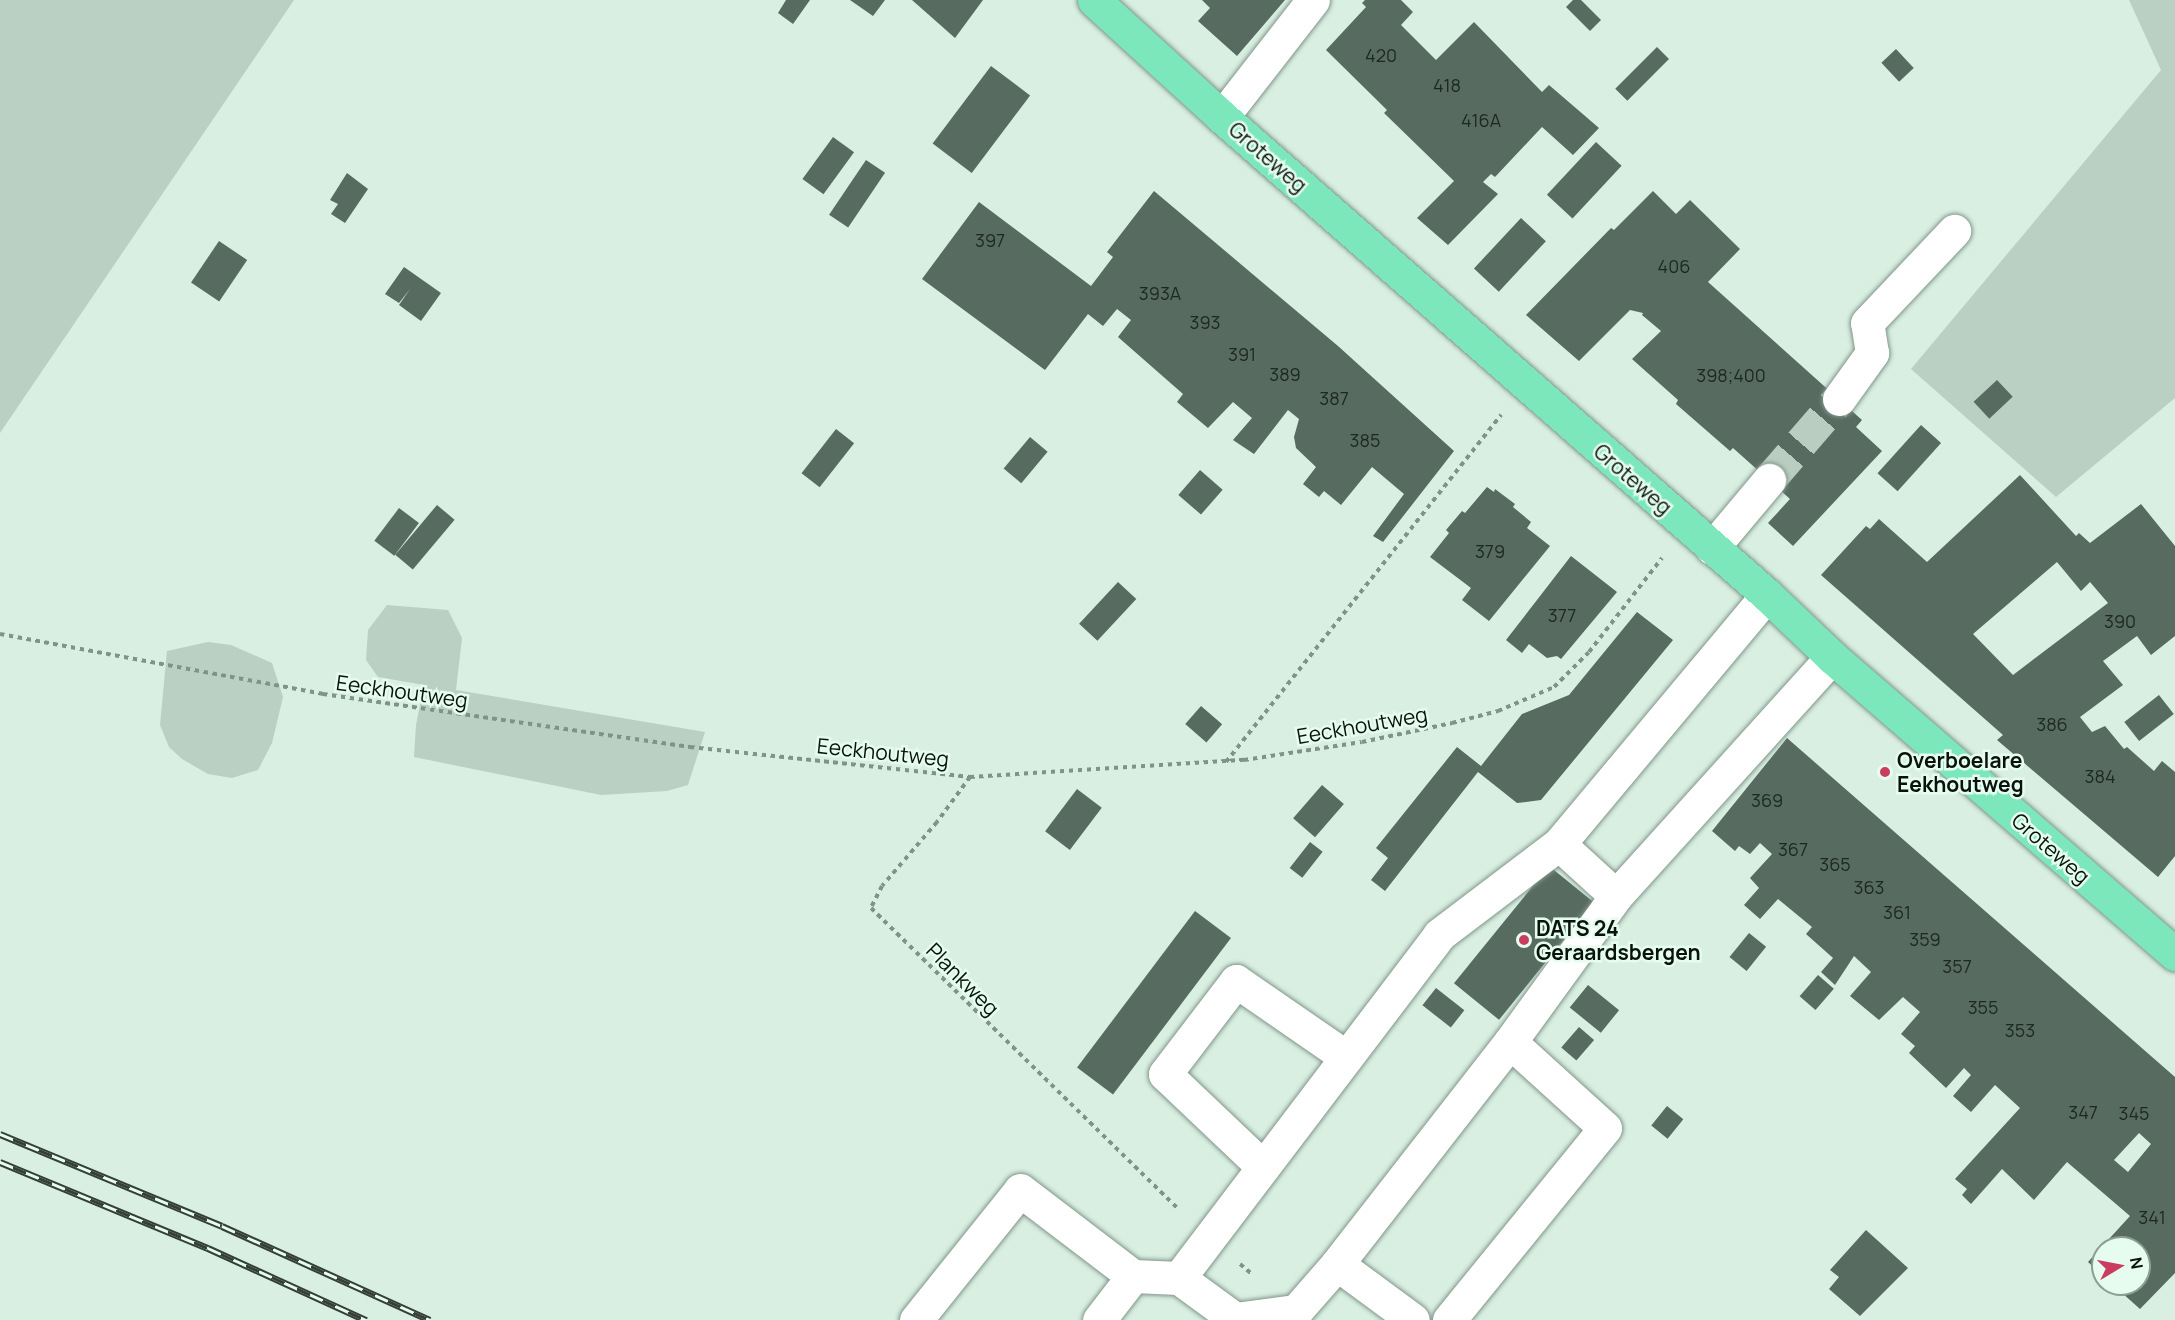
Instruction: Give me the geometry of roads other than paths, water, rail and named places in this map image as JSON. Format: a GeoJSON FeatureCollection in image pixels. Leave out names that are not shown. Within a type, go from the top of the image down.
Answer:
{"type":"FeatureCollection","features":[{"type":"Feature","properties":{"kind":"main road","name":"Groteweg"},"geometry":{"type":"LineString","coordinates":[[1094,0],[1222,117],[1767,595],[1832,657],[2175,954]]}},
{"type":"Feature","properties":{"kind":"street"},"geometry":{"type":"LineString","coordinates":[[1222,117],[1313,0]]}},
{"type":"Feature","properties":{"kind":"street"},"geometry":{"type":"LineString","coordinates":[[1839,399],[1872,353],[1867,322],[1954,231]]}},
{"type":"Feature","properties":{"kind":"street"},"geometry":{"type":"LineString","coordinates":[[1712,548],[1769,480]]}},
{"type":"Feature","properties":{"kind":"street"},"geometry":{"type":"LineString","coordinates":[[1179,1278],[1439,935],[1559,844],[1767,595]]}},
{"type":"Feature","properties":{"kind":"street"},"geometry":{"type":"LineString","coordinates":[[916,1320],[1020,1190],[1133,1276],[1179,1278],[1235,1320],[1296,1311],[1338,1264],[1510,1042],[1616,896],[1832,657]]}},
{"type":"Feature","properties":{"kind":"street"},"geometry":{"type":"LineString","coordinates":[[1559,844],[1616,896]]}},
{"type":"Feature","properties":{"kind":"street"},"geometry":{"type":"LineString","coordinates":[[1263,1167],[1165,1074],[1236,981],[1346,1057]]}},
{"type":"Feature","properties":{"kind":"street"},"geometry":{"type":"LineString","coordinates":[[1449,1320],[1605,1128],[1510,1042]]}},
{"type":"Feature","properties":{"kind":"street"},"geometry":{"type":"LineString","coordinates":[[1338,1264],[1413,1320]]}},
{"type":"Feature","properties":{"kind":"street"},"geometry":{"type":"LineString","coordinates":[[1099,1320],[1133,1276]]}},
{"type":"Feature","properties":{"kind":"tunnel"},"geometry":{"type":"LineString","coordinates":[[1769,480],[1839,399]]}},
{"type":"Feature","properties":{"kind":"railway"},"geometry":{"type":"LineString","coordinates":[[0,1134],[222,1226],[430,1320]]}},
{"type":"Feature","properties":{"kind":"railway"},"geometry":{"type":"LineString","coordinates":[[0,1162],[208,1248],[366,1320]]}},
{"type":"Feature","properties":{"kind":"place","name":"Overboelare Eekhoutweg"},"geometry":{"type":"Point","coordinates":[1885,772]}},
{"type":"Feature","properties":{"kind":"place","name":"DATS 24 Geraardsbergen"},"geometry":{"type":"Point","coordinates":[1524,940]}}]}
